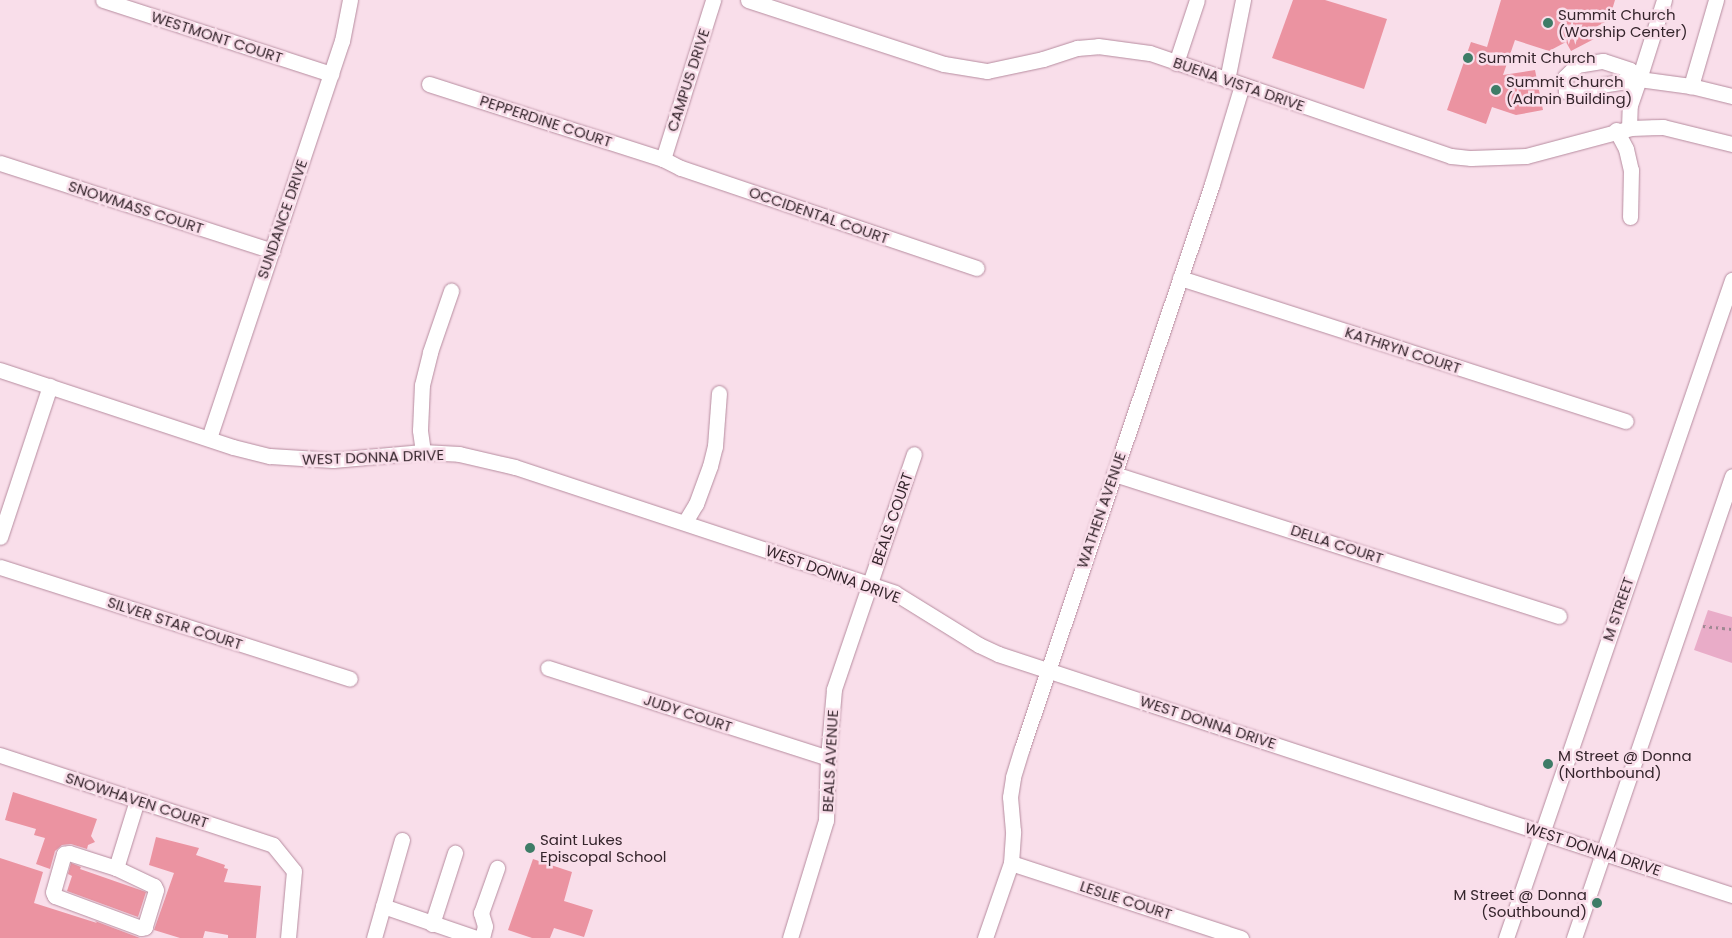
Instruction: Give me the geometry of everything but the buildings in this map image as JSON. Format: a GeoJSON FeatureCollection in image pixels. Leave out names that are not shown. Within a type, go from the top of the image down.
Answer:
{"type":"FeatureCollection","features":[{"type":"Feature","properties":{"kind":"street","name":"WESTMONT COURT"},"geometry":{"type":"LineString","coordinates":[[103,0],[331,74]]}},
{"type":"Feature","properties":{"kind":"street","name":"SUNDANCE DRIVE"},"geometry":{"type":"LineString","coordinates":[[210,438],[342,41],[350,0]]}},
{"type":"Feature","properties":{"kind":"street","name":"CAMPUS DRIVE"},"geometry":{"type":"LineString","coordinates":[[663,160],[713,0]]}},
{"type":"Feature","properties":{"kind":"street","name":"BUENA VISTA DRIVE"},"geometry":{"type":"LineString","coordinates":[[748,0],[944,64],[987,71],[1043,59],[1077,48],[1098,46],[1150,53],[1452,156],[1471,158],[1526,156],[1622,129],[1663,128],[1732,144]]}},
{"type":"Feature","properties":{"kind":"street"},"geometry":{"type":"LineString","coordinates":[[1176,62],[1197,0]]}},
{"type":"Feature","properties":{"kind":"street"},"geometry":{"type":"LineString","coordinates":[[1227,80],[1242,0]]}},
{"type":"Feature","properties":{"kind":"street"},"geometry":{"type":"LineString","coordinates":[[1630,217],[1631,170],[1622,129],[1664,0]]}},
{"type":"Feature","properties":{"kind":"street"},"geometry":{"type":"LineString","coordinates":[[1691,86],[1716,0]]}},
{"type":"Feature","properties":{"kind":"street"},"geometry":{"type":"LineString","coordinates":[[1639,79],[1691,86],[1732,96]]}},
{"type":"Feature","properties":{"kind":"street","name":"PEPPERDINE COURT"},"geometry":{"type":"LineString","coordinates":[[429,84],[663,160]]}},
{"type":"Feature","properties":{"kind":"street","name":"WATHEN AVENUE"},"geometry":{"type":"LineString","coordinates":[[985,938],[1011,863],[1013,831],[1010,797],[1013,777],[1047,670],[1212,184],[1242,85]]}},
{"type":"Feature","properties":{"kind":"street","name":"OCCIDENTAL COURT"},"geometry":{"type":"LineString","coordinates":[[663,160],[681,168],[976,268]]}},
{"type":"Feature","properties":{"kind":"street","name":"SNOWMASS COURT"},"geometry":{"type":"LineString","coordinates":[[0,164],[272,251]]}},
{"type":"Feature","properties":{"kind":"street","name":"KATHRYN COURT"},"geometry":{"type":"LineString","coordinates":[[1180,278],[1626,421]]}},
{"type":"Feature","properties":{"kind":"street","name":"M STREET"},"geometry":{"type":"LineString","coordinates":[[1506,938],[1732,280]]}},
{"type":"Feature","properties":{"kind":"street"},"geometry":{"type":"LineString","coordinates":[[423,452],[420,422],[422,385],[430,352],[451,291]]}},
{"type":"Feature","properties":{"kind":"street","name":"WEST DONNA DRIVE"},"geometry":{"type":"LineString","coordinates":[[0,370],[252,452],[295,459],[333,460],[423,452],[459,454],[488,459],[685,522],[895,593],[979,645],[998,654],[1732,895]]}},
{"type":"Feature","properties":{"kind":"street"},"geometry":{"type":"LineString","coordinates":[[0,537],[50,386]]}},
{"type":"Feature","properties":{"kind":"street"},"geometry":{"type":"LineString","coordinates":[[685,522],[696,504],[710,466],[714,446],[719,393]]}},
{"type":"Feature","properties":{"kind":"street","name":"BEALS COURT"},"geometry":{"type":"LineString","coordinates":[[870,584],[914,454]]}},
{"type":"Feature","properties":{"kind":"street","name":"DELLA COURT"},"geometry":{"type":"LineString","coordinates":[[1114,474],[1560,616]]}},
{"type":"Feature","properties":{"kind":"street"},"geometry":{"type":"LineString","coordinates":[[1574,938],[1732,476]]}},
{"type":"Feature","properties":{"kind":"street","name":"SILVER STAR COURT"},"geometry":{"type":"LineString","coordinates":[[0,567],[350,679]]}},
{"type":"Feature","properties":{"kind":"street","name":"BEALS AVENUE"},"geometry":{"type":"LineString","coordinates":[[790,938],[826,820],[828,758],[834,689],[870,584]]}},
{"type":"Feature","properties":{"kind":"street","name":"JUDY COURT"},"geometry":{"type":"LineString","coordinates":[[548,668],[828,758]]}},
{"type":"Feature","properties":{"kind":"street","name":"SNOWHAVEN COURT"},"geometry":{"type":"LineString","coordinates":[[0,755],[273,846],[294,872],[288,938]]}},
{"type":"Feature","properties":{"kind":"street"},"geometry":{"type":"LineString","coordinates":[[116,868],[137,800]]}},
{"type":"Feature","properties":{"kind":"street"},"geometry":{"type":"LineString","coordinates":[[374,938],[402,840]]}},
{"type":"Feature","properties":{"kind":"street"},"geometry":{"type":"LineString","coordinates":[[69,853],[116,868],[154,886],[156,890],[145,927],[142,928],[54,896],[52,892],[64,854],[69,853]]}},
{"type":"Feature","properties":{"kind":"street"},"geometry":{"type":"LineString","coordinates":[[432,924],[455,853]]}},
{"type":"Feature","properties":{"kind":"street","name":"LESLIE COURT"},"geometry":{"type":"LineString","coordinates":[[1011,863],[1241,938]]}},
{"type":"Feature","properties":{"kind":"street"},"geometry":{"type":"LineString","coordinates":[[482,938],[484,926],[481,912],[497,868]]}},
{"type":"Feature","properties":{"kind":"street"},"geometry":{"type":"LineString","coordinates":[[383,906],[476,938]]}},
{"type":"Feature","properties":{"kind":"path"},"geometry":{"type":"LineString","coordinates":[[1703,626],[1732,628]]}},
{"type":"Feature","properties":{"kind":"shaded area"},"geometry":{"type":"Polygon","coordinates":[[[1708,610],[1732,617],[1732,663],[1694,650],[1708,610]]]}},
{"type":"Feature","properties":{"kind":"place","name":"Summit Church (Worship Center)"},"geometry":{"type":"Point","coordinates":[1548,23]}},
{"type":"Feature","properties":{"kind":"place","name":"Summit Church"},"geometry":{"type":"Point","coordinates":[1468,58]}},
{"type":"Feature","properties":{"kind":"place","name":"Summit Church (Admin Building)"},"geometry":{"type":"Point","coordinates":[1496,90]}},
{"type":"Feature","properties":{"kind":"place","name":"M Street @ Donna (Northbound)"},"geometry":{"type":"Point","coordinates":[1548,764]}},
{"type":"Feature","properties":{"kind":"place","name":"Saint Lukes Episcopal School"},"geometry":{"type":"Point","coordinates":[530,848]}},
{"type":"Feature","properties":{"kind":"place","name":"M Street @ Donna (Southbound)"},"geometry":{"type":"Point","coordinates":[1597,903]}}]}
